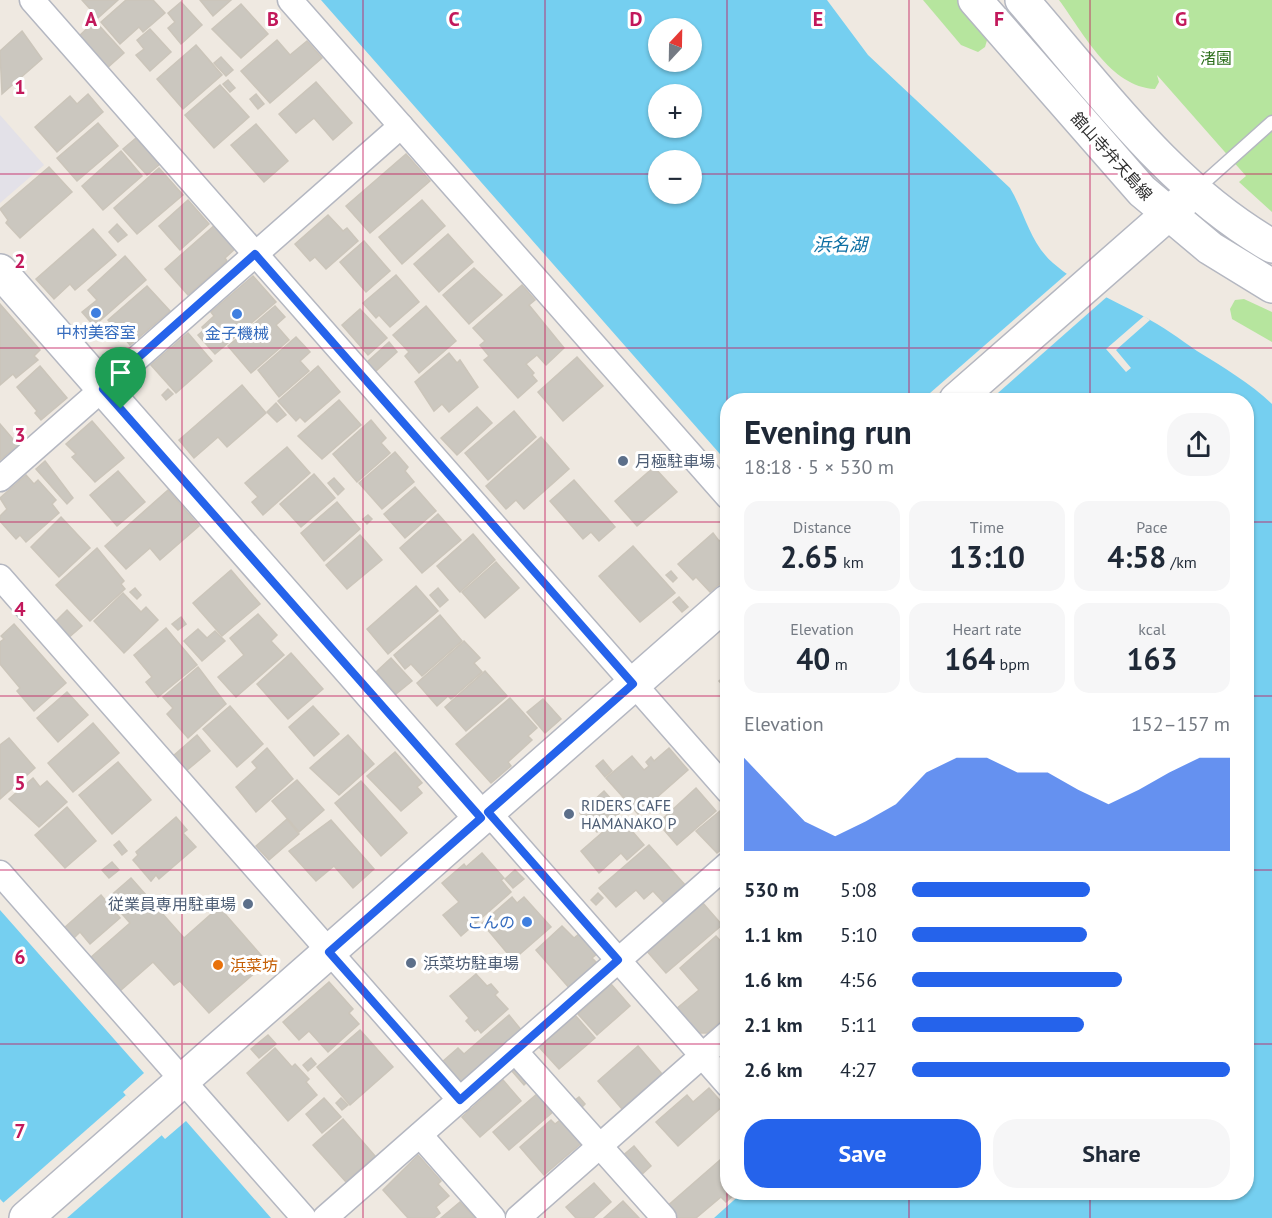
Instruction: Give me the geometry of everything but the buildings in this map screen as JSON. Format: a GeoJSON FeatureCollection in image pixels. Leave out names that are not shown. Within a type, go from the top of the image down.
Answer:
{"type":"FeatureCollection","features":[{"type":"Feature","properties":{"kind":"street"},"geometry":{"type":"LineString","coordinates":[[32,0],[720,782]]}},
{"type":"Feature","properties":{"kind":"street"},"geometry":{"type":"LineString","coordinates":[[290,0],[720,488]]}},
{"type":"Feature","properties":{"kind":"street","name":"舘山寺弁天島線"},"geometry":{"type":"LineString","coordinates":[[975,0],[1142,191],[1158,223],[1210,248],[1272,286]]}},
{"type":"Feature","properties":{"kind":"street"},"geometry":{"type":"LineString","coordinates":[[1022,0],[1167,165],[1195,191],[1231,219],[1272,246]]}},
{"type":"Feature","properties":{"kind":"street"},"geometry":{"type":"LineString","coordinates":[[0,479],[401,126]]}},
{"type":"Feature","properties":{"kind":"street"},"geometry":{"type":"LineString","coordinates":[[964,393],[1195,191]]}},
{"type":"Feature","properties":{"kind":"street"},"geometry":{"type":"LineString","coordinates":[[0,271],[103,389],[720,1076]]}},
{"type":"Feature","properties":{"kind":"street"},"geometry":{"type":"LineString","coordinates":[[0,577],[460,1100]]}},
{"type":"Feature","properties":{"kind":"street"},"geometry":{"type":"LineString","coordinates":[[26,1218],[720,608]]}},
{"type":"Feature","properties":{"kind":"street"},"geometry":{"type":"LineString","coordinates":[[325,1218],[720,871]]}},
{"type":"Feature","properties":{"kind":"street"},"geometry":{"type":"LineString","coordinates":[[0,873],[304,1218]]}},
{"type":"Feature","properties":{"kind":"street"},"geometry":{"type":"LineString","coordinates":[[518,1218],[720,1040]]}},
{"type":"Feature","properties":{"kind":"street"},"geometry":{"type":"LineString","coordinates":[[515,1051],[664,1218]]}},
{"type":"Feature","properties":{"kind":"street"},"geometry":{"type":"LineString","coordinates":[[420,1135],[493,1218]]}},
{"type":"Feature","properties":{"kind":"lane"},"geometry":{"type":"LineString","coordinates":[[1195,191],[1272,122]]}},
{"type":"Feature","properties":{"kind":"shaded area"},"geometry":{"type":"Polygon","coordinates":[[[0,115],[44,165],[0,203],[0,115]]]}},
{"type":"Feature","properties":{"kind":"green space"},"geometry":{"type":"Polygon","coordinates":[[[923,0],[960,0],[988,37],[985,47],[978,52],[961,45],[923,0]]]}},
{"type":"Feature","properties":{"kind":"green space","name":"渚園"},"geometry":{"type":"Polygon","coordinates":[[[1059,0],[1272,0],[1272,212],[1239,182],[1246,176],[1157,75],[1159,82],[1155,89],[1139,86],[1124,79],[1099,56],[1059,0]]]}},
{"type":"Feature","properties":{"kind":"green space"},"geometry":{"type":"Polygon","coordinates":[[[1244,299],[1272,312],[1272,342],[1232,319],[1230,309],[1235,300],[1244,299]]]}},
{"type":"Feature","properties":{"kind":"water","name":"浜名湖"},"geometry":{"type":"Polygon","coordinates":[[[321,0],[827,0],[868,55],[1010,188],[1033,237],[1053,263],[1085,286],[1164,328],[1245,382],[1272,404],[1272,1218],[714,1218],[734,1200],[1254,1200],[1254,393],[720,393],[720,454],[321,0]]]}},
{"type":"Feature","properties":{"kind":"water"},"geometry":{"type":"Polygon","coordinates":[[[0,910],[144,1073],[123,1092],[165,1139],[186,1121],[271,1218],[18,1218],[0,1199],[0,910]]]}},
{"type":"Feature","properties":{"kind":"pier"},"geometry":{"type":"Polygon","coordinates":[[[1070,271],[1109,295],[998,393],[930,393],[1070,271]]]}},
{"type":"Feature","properties":{"kind":"pier"},"geometry":{"type":"Polygon","coordinates":[[[1144,316],[1150,320],[1116,350],[1131,368],[1126,372],[1106,349],[1144,316]]]}},
{"type":"Feature","properties":{"kind":"pier"},"geometry":{"type":"Polygon","coordinates":[[[126,1095],[162,1135],[67,1218],[16,1218],[3,1203],[126,1095]]]}},
{"type":"Feature","properties":{"kind":"place","name":"中村美容室"},"geometry":{"type":"Point","coordinates":[96,313]}},
{"type":"Feature","properties":{"kind":"place","name":"金子機械"},"geometry":{"type":"Point","coordinates":[237,314]}},
{"type":"Feature","properties":{"kind":"place","name":"月極駐車場"},"geometry":{"type":"Point","coordinates":[623,461]}},
{"type":"Feature","properties":{"kind":"place","name":"RIDERS CAFE HAMANAKO P"},"geometry":{"type":"Point","coordinates":[569,814]}},
{"type":"Feature","properties":{"kind":"place","name":"従業員専用駐車場"},"geometry":{"type":"Point","coordinates":[248,904]}},
{"type":"Feature","properties":{"kind":"place","name":"こんの"},"geometry":{"type":"Point","coordinates":[527,922]}},
{"type":"Feature","properties":{"kind":"place","name":"浜菜坊駐車場"},"geometry":{"type":"Point","coordinates":[411,963]}},
{"type":"Feature","properties":{"kind":"place","name":"浜菜坊"},"geometry":{"type":"Point","coordinates":[218,965]}},
{"type":"Feature","properties":{"kind":"route"},"geometry":{"type":"LineString","coordinates":[[255,254],[633,684],[488,812],[618,960],[460,1100],[329,952],[481,818],[121,409],[103,389],[255,254]]}}]}
